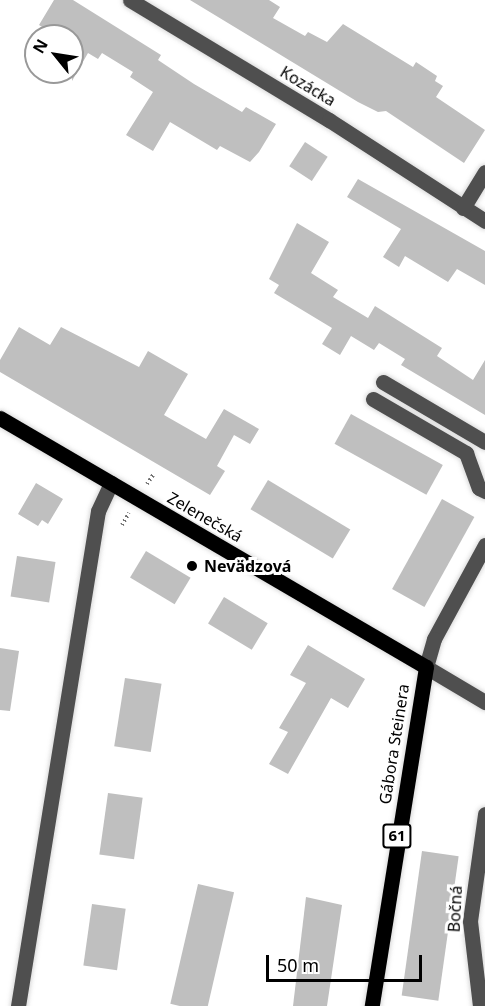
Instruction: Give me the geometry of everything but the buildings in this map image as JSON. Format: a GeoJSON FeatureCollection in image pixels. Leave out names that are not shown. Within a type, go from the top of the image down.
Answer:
{"type":"FeatureCollection","features":[{"type":"Feature","properties":{"kind":"main road","name":"Zelenečská"},"geometry":{"type":"LineString","coordinates":[[0,417],[426,667]]}},
{"type":"Feature","properties":{"kind":"main road","name":"Gábora Steinera"},"geometry":{"type":"LineString","coordinates":[[372,1006],[426,667]]}},
{"type":"Feature","properties":{"kind":"street","name":"Kozácka"},"geometry":{"type":"LineString","coordinates":[[130,0],[329,120],[485,221]]}},
{"type":"Feature","properties":{"kind":"street"},"geometry":{"type":"LineString","coordinates":[[463,208],[485,172]]}},
{"type":"Feature","properties":{"kind":"street"},"geometry":{"type":"LineString","coordinates":[[383,382],[485,442]]}},
{"type":"Feature","properties":{"kind":"street"},"geometry":{"type":"LineString","coordinates":[[373,399],[466,453],[479,488],[485,491]]}},
{"type":"Feature","properties":{"kind":"street"},"geometry":{"type":"LineString","coordinates":[[18,1006],[98,512],[111,483]]}},
{"type":"Feature","properties":{"kind":"street"},"geometry":{"type":"LineString","coordinates":[[426,667],[434,639],[485,545]]}},
{"type":"Feature","properties":{"kind":"street","name":"Zelenečská"},"geometry":{"type":"LineString","coordinates":[[426,667],[485,702]]}},
{"type":"Feature","properties":{"kind":"street","name":"Bočná"},"geometry":{"type":"LineString","coordinates":[[480,1006],[470,921],[485,814]]}},
{"type":"Feature","properties":{"kind":"path"},"geometry":{"type":"LineString","coordinates":[[147,484],[153,475]]}},
{"type":"Feature","properties":{"kind":"path"},"geometry":{"type":"LineString","coordinates":[[122,525],[129,513]]}},
{"type":"Feature","properties":{"kind":"place","name":"Nevädzová"},"geometry":{"type":"Point","coordinates":[192,566]}}]}
